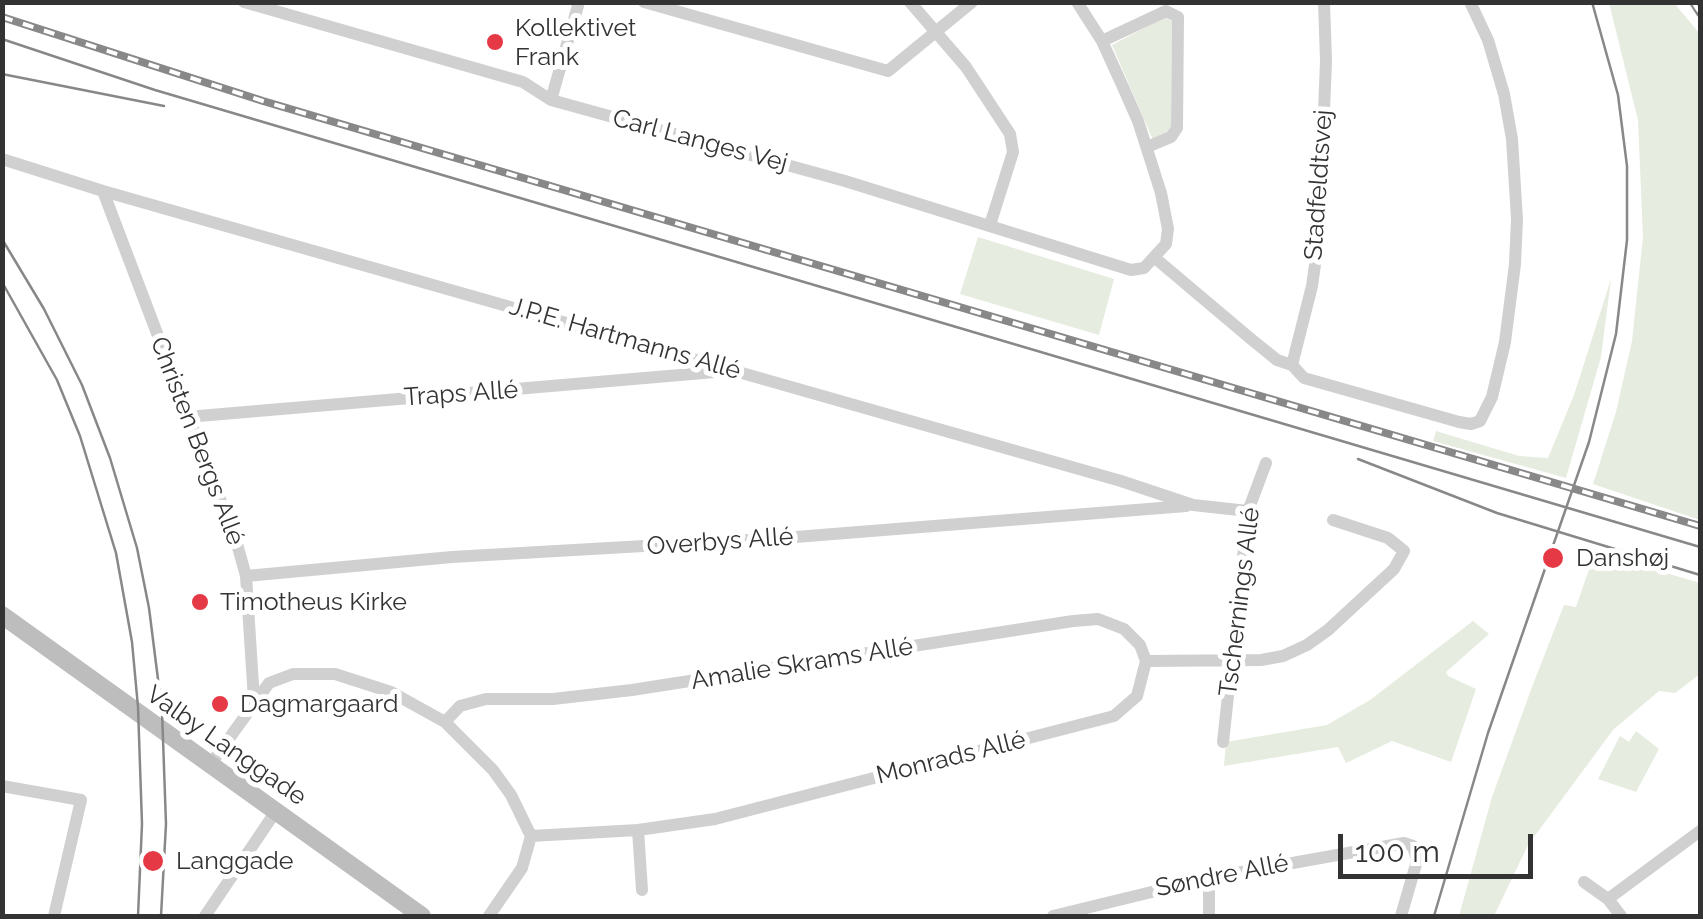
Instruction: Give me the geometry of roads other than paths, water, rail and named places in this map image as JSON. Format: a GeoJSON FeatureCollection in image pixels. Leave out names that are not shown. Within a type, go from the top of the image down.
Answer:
{"type":"FeatureCollection","features":[{"type":"Feature","properties":{"kind":"street","name":"Carl Langes Vej"},"geometry":{"type":"LineString","coordinates":[[244,2],[523,82],[551,100],[990,225],[1130,270],[1144,268],[1156,258]]}},
{"type":"Feature","properties":{"kind":"street"},"geometry":{"type":"LineString","coordinates":[[551,100],[580,2]]}},
{"type":"Feature","properties":{"kind":"street"},"geometry":{"type":"LineString","coordinates":[[644,2],[888,71],[972,2]]}},
{"type":"Feature","properties":{"kind":"street"},"geometry":{"type":"LineString","coordinates":[[910,2],[938,31],[984,92],[1014,144],[990,225]]}},
{"type":"Feature","properties":{"kind":"street"},"geometry":{"type":"LineString","coordinates":[[1077,2],[1102,41],[1147,147],[1168,230],[1166,244],[1156,258],[1277,360],[1292,365],[1314,382],[1471,424],[1484,415],[1498,374],[1510,309],[1516,264],[1516,180],[1504,94],[1488,40],[1470,2]]}},
{"type":"Feature","properties":{"kind":"street","name":"Stadfeldtsvej"},"geometry":{"type":"LineString","coordinates":[[1292,365],[1312,286],[1319,236],[1326,61],[1324,2]]}},
{"type":"Feature","properties":{"kind":"street"},"geometry":{"type":"LineString","coordinates":[[1102,41],[1166,11],[1178,17],[1177,128],[1171,137],[1147,147]]}},
{"type":"Feature","properties":{"kind":"street","name":"J.P.E. Hartmanns Allé"},"geometry":{"type":"LineString","coordinates":[[2,159],[1193,505],[1248,510]]}},
{"type":"Feature","properties":{"kind":"street","name":"Christen Bergs Allé"},"geometry":{"type":"LineString","coordinates":[[103,191],[246,576],[254,700]]}},
{"type":"Feature","properties":{"kind":"street","name":"Traps Allé"},"geometry":{"type":"LineString","coordinates":[[187,418],[734,370]]}},
{"type":"Feature","properties":{"kind":"street","name":"Tschernings Allé"},"geometry":{"type":"LineString","coordinates":[[1223,742],[1248,510],[1266,464]]}},
{"type":"Feature","properties":{"kind":"street","name":"Overbys Allé"},"geometry":{"type":"LineString","coordinates":[[246,576],[414,560],[780,538],[1193,505]]}},
{"type":"Feature","properties":{"kind":"street"},"geometry":{"type":"LineString","coordinates":[[1146,661],[1232,662],[1282,656],[1328,630],[1402,559],[1404,551],[1388,538],[1333,520]]}},
{"type":"Feature","properties":{"kind":"street","name":"Valby Langgade"},"geometry":{"type":"LineString","coordinates":[[2,615],[414,914]]}},
{"type":"Feature","properties":{"kind":"street","name":"Amalie Skrams Allé"},"geometry":{"type":"LineString","coordinates":[[445,722],[460,706],[486,700],[553,699],[632,690],[1098,619],[1124,629],[1140,645],[1146,661]]}},
{"type":"Feature","properties":{"kind":"street","name":"Monrads Allé"},"geometry":{"type":"LineString","coordinates":[[530,836],[638,830],[715,820],[1100,721],[1127,707],[1137,696],[1146,661]]}},
{"type":"Feature","properties":{"kind":"street"},"geometry":{"type":"LineString","coordinates":[[210,764],[269,683],[293,674],[335,674],[391,692],[445,722],[502,782],[528,824],[530,836],[522,868],[489,916]]}},
{"type":"Feature","properties":{"kind":"street"},"geometry":{"type":"LineString","coordinates":[[2,786],[81,800],[54,916]]}},
{"type":"Feature","properties":{"kind":"street"},"geometry":{"type":"LineString","coordinates":[[204,916],[276,811]]}},
{"type":"Feature","properties":{"kind":"street"},"geometry":{"type":"LineString","coordinates":[[638,830],[642,890]]}},
{"type":"Feature","properties":{"kind":"street"},"geometry":{"type":"LineString","coordinates":[[1608,899],[1700,831]]}},
{"type":"Feature","properties":{"kind":"street","name":"Søndre Allé"},"geometry":{"type":"LineString","coordinates":[[1053,916],[1083,912],[1209,878],[1393,843],[1413,846],[1417,860],[1401,916]]}},
{"type":"Feature","properties":{"kind":"street"},"geometry":{"type":"LineString","coordinates":[[1208,916],[1209,878]]}},
{"type":"Feature","properties":{"kind":"street"},"geometry":{"type":"LineString","coordinates":[[1584,882],[1608,899],[1622,916]]}},
{"type":"Feature","properties":{"kind":"tram line"},"geometry":{"type":"LineString","coordinates":[[1434,916],[1488,733],[1589,442],[1616,334],[1627,240],[1627,166],[1618,95],[1592,2]]}},
{"type":"Feature","properties":{"kind":"tram line"},"geometry":{"type":"LineString","coordinates":[[2,39],[155,90],[1700,547]]}},
{"type":"Feature","properties":{"kind":"tram line"},"geometry":{"type":"LineString","coordinates":[[2,74],[164,106]]}},
{"type":"Feature","properties":{"kind":"tram line"},"geometry":{"type":"LineString","coordinates":[[2,239],[44,309],[82,385],[110,458],[137,548],[162,711],[166,824],[161,916]]}},
{"type":"Feature","properties":{"kind":"tram line"},"geometry":{"type":"LineString","coordinates":[[2,282],[57,380],[80,436],[116,553],[132,642],[138,707],[142,824],[138,916]]}},
{"type":"Feature","properties":{"kind":"tram line"},"geometry":{"type":"LineString","coordinates":[[1358,459],[1497,513],[1700,575]]}},
{"type":"Feature","properties":{"kind":"railway"},"geometry":{"type":"LineString","coordinates":[[1693,2],[1700,13]]}},
{"type":"Feature","properties":{"kind":"railway"},"geometry":{"type":"LineString","coordinates":[[2,17],[263,101],[1700,526]]}},
{"type":"Feature","properties":{"kind":"place","name":"Kollektivet Frank"},"geometry":{"type":"Point","coordinates":[495,42]}},
{"type":"Feature","properties":{"kind":"place","name":"Danshøj"},"geometry":{"type":"Point","coordinates":[1553,558]}},
{"type":"Feature","properties":{"kind":"place","name":"Timotheus Kirke"},"geometry":{"type":"Point","coordinates":[200,602]}},
{"type":"Feature","properties":{"kind":"place","name":"Dagmargaard"},"geometry":{"type":"Point","coordinates":[220,704]}},
{"type":"Feature","properties":{"kind":"place","name":"Langgade"},"geometry":{"type":"Point","coordinates":[153,861]}}]}
